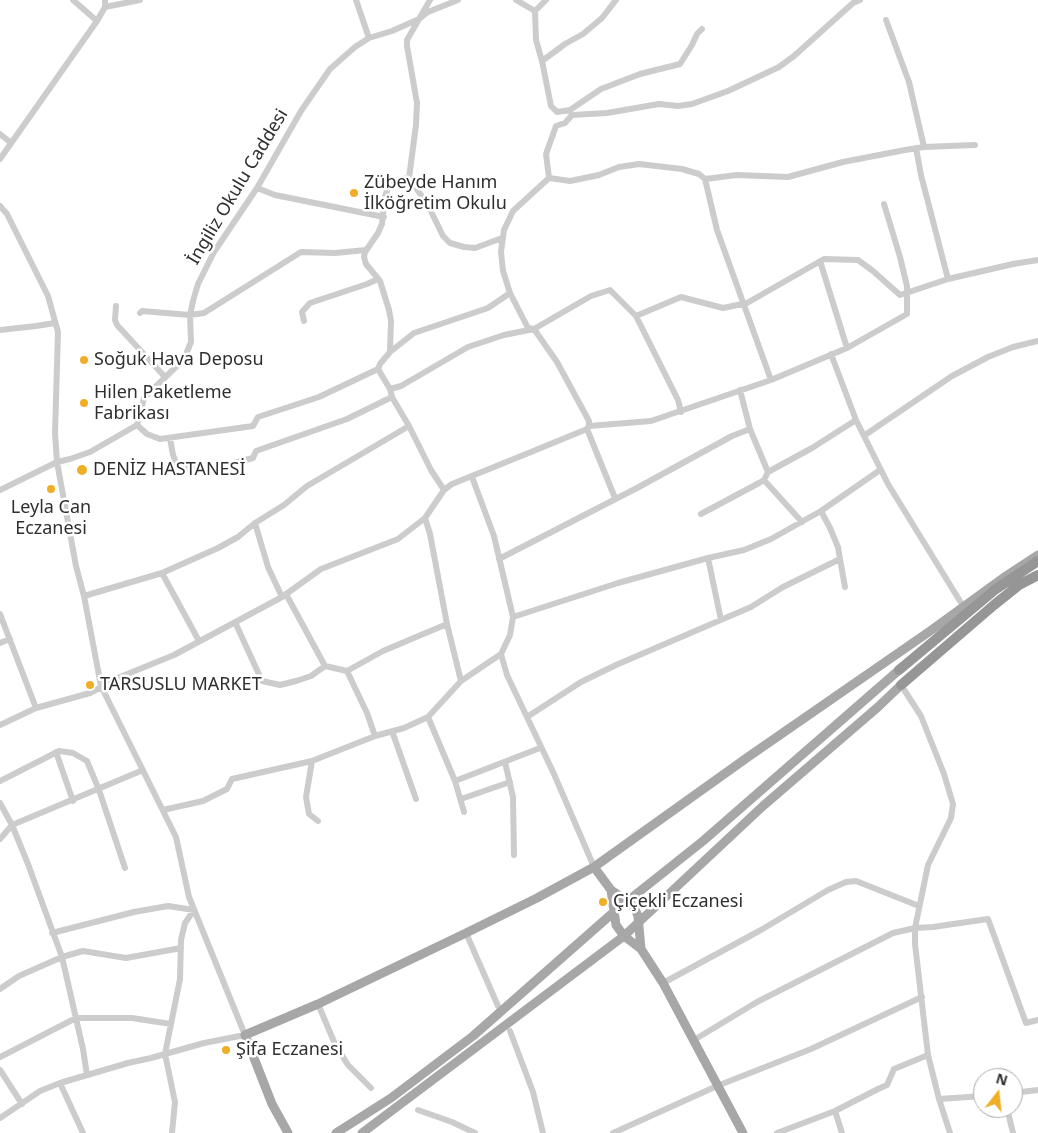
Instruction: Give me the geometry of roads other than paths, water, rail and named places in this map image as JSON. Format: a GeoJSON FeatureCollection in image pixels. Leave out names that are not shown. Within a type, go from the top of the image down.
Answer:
{"type":"FeatureCollection","features":[{"type":"Feature","properties":{"kind":"highway"},"geometry":{"type":"LineString","coordinates":[[899,670],[989,595],[1038,561]]}},
{"type":"Feature","properties":{"kind":"highway"},"geometry":{"type":"LineString","coordinates":[[901,685],[994,605],[1020,585],[1038,575]]}},
{"type":"Feature","properties":{"kind":"main road"},"geometry":{"type":"LineString","coordinates":[[288,1133],[272,1104],[245,1035],[318,1004],[466,933],[594,867],[1038,555]]}},
{"type":"Feature","properties":{"kind":"main road"},"geometry":{"type":"LineString","coordinates":[[336,1133],[391,1098],[473,1036],[615,911],[703,841],[899,670]]}},
{"type":"Feature","properties":{"kind":"main road"},"geometry":{"type":"LineString","coordinates":[[362,1133],[624,936],[764,806],[901,685]]}},
{"type":"Feature","properties":{"kind":"main road"},"geometry":{"type":"LineString","coordinates":[[594,867],[611,890],[635,909],[641,949]]}},
{"type":"Feature","properties":{"kind":"main road"},"geometry":{"type":"LineString","coordinates":[[611,890],[616,925],[624,936],[641,949],[663,983],[743,1133]]}},
{"type":"Feature","properties":{"kind":"street"},"geometry":{"type":"LineString","coordinates":[[73,0],[97,21]]}},
{"type":"Feature","properties":{"kind":"street"},"geometry":{"type":"LineString","coordinates":[[0,159],[10,142],[97,21],[105,3],[140,0]]}},
{"type":"Feature","properties":{"kind":"street"},"geometry":{"type":"LineString","coordinates":[[356,0],[368,38]]}},
{"type":"Feature","properties":{"kind":"street"},"geometry":{"type":"LineString","coordinates":[[430,0],[409,36],[407,46],[417,103],[409,178],[428,205],[443,236],[450,242],[464,247],[475,248],[502,238]]}},
{"type":"Feature","properties":{"kind":"street","name":"İngiliz Okulu Caddesi"},"geometry":{"type":"LineString","coordinates":[[136,425],[144,398],[184,359],[191,342],[190,315],[198,284],[214,252],[257,188],[301,112],[330,69],[368,38],[392,31],[419,19],[428,12],[458,0]]}},
{"type":"Feature","properties":{"kind":"street"},"geometry":{"type":"LineString","coordinates":[[516,0],[535,11]]}},
{"type":"Feature","properties":{"kind":"street"},"geometry":{"type":"LineString","coordinates":[[546,0],[535,11],[536,40],[551,106],[557,112],[571,113],[608,113],[659,104],[678,106],[692,104],[728,91],[779,67],[853,3],[860,0]]}},
{"type":"Feature","properties":{"kind":"street"},"geometry":{"type":"LineString","coordinates":[[542,61],[602,18],[616,0]]}},
{"type":"Feature","properties":{"kind":"street"},"geometry":{"type":"LineString","coordinates":[[886,20],[909,82],[924,147]]}},
{"type":"Feature","properties":{"kind":"street"},"geometry":{"type":"LineString","coordinates":[[549,178],[546,154],[556,126],[565,123],[571,113],[601,89],[640,74],[680,64],[696,34],[702,29]]}},
{"type":"Feature","properties":{"kind":"street"},"geometry":{"type":"LineString","coordinates":[[0,134],[10,142]]}},
{"type":"Feature","properties":{"kind":"street"},"geometry":{"type":"LineString","coordinates":[[705,179],[737,175],[788,177],[843,162],[916,148],[975,145]]}},
{"type":"Feature","properties":{"kind":"street"},"geometry":{"type":"LineString","coordinates":[[916,148],[921,175],[948,279]]}},
{"type":"Feature","properties":{"kind":"street"},"geometry":{"type":"LineString","coordinates":[[549,178],[570,181],[599,175],[619,167],[639,164],[682,170],[699,174],[705,179],[717,230],[742,304],[771,380]]}},
{"type":"Feature","properties":{"kind":"street"},"geometry":{"type":"LineString","coordinates":[[390,352],[391,321],[384,293],[378,279],[366,264],[364,257],[366,250],[378,234],[384,217],[385,196],[391,181],[409,178]]}},
{"type":"Feature","properties":{"kind":"street"},"geometry":{"type":"LineString","coordinates":[[549,178],[513,211],[505,225],[501,252],[503,271],[510,294],[528,328],[534,329],[557,362],[589,421],[588,428],[615,498]]}},
{"type":"Feature","properties":{"kind":"street"},"geometry":{"type":"LineString","coordinates":[[257,188],[275,195],[384,217]]}},
{"type":"Feature","properties":{"kind":"street"},"geometry":{"type":"LineString","coordinates":[[0,726],[36,708],[90,692],[120,677],[174,655],[284,596],[321,569],[398,538],[424,518],[444,490],[452,484],[588,428],[652,421],[771,380],[847,348],[907,314],[908,292],[884,204]]}},
{"type":"Feature","properties":{"kind":"street"},"geometry":{"type":"LineString","coordinates":[[0,206],[7,214],[48,296],[58,332],[55,433],[58,462],[76,566],[84,596],[101,686],[176,837],[189,897],[245,1035],[204,1043],[128,1063],[60,1084],[40,1091],[0,1118]]}},
{"type":"Feature","properties":{"kind":"street"},"geometry":{"type":"LineString","coordinates":[[140,313],[142,311],[190,315],[204,313],[302,252],[335,253],[366,250]]}},
{"type":"Feature","properties":{"kind":"street"},"geometry":{"type":"LineString","coordinates":[[636,316],[681,297],[723,308],[742,304],[766,293],[824,258],[858,260],[900,295],[948,279],[1038,260]]}},
{"type":"Feature","properties":{"kind":"street"},"geometry":{"type":"LineString","coordinates":[[820,261],[847,348]]}},
{"type":"Feature","properties":{"kind":"street"},"geometry":{"type":"LineString","coordinates":[[304,320],[302,312],[310,303],[378,279]]}},
{"type":"Feature","properties":{"kind":"street"},"geometry":{"type":"LineString","coordinates":[[390,389],[401,386],[454,354],[476,344],[504,335],[534,329],[591,296],[610,290],[636,316],[678,400],[681,412]]}},
{"type":"Feature","properties":{"kind":"street"},"geometry":{"type":"LineString","coordinates":[[0,490],[58,462],[85,454],[136,425],[146,434],[160,439],[253,426],[258,417],[319,397],[378,369],[390,352],[414,333],[488,308],[510,294]]}},
{"type":"Feature","properties":{"kind":"street"},"geometry":{"type":"LineString","coordinates":[[116,306],[116,325],[164,377]]}},
{"type":"Feature","properties":{"kind":"street"},"geometry":{"type":"LineString","coordinates":[[0,330],[55,322]]}},
{"type":"Feature","properties":{"kind":"street"},"geometry":{"type":"LineString","coordinates":[[864,435],[952,376],[1012,347],[1038,342]]}},
{"type":"Feature","properties":{"kind":"street"},"geometry":{"type":"LineString","coordinates":[[831,354],[856,420],[880,470],[906,516],[964,606]]}},
{"type":"Feature","properties":{"kind":"street"},"geometry":{"type":"LineString","coordinates":[[378,369],[431,470],[444,490]]}},
{"type":"Feature","properties":{"kind":"street"},"geometry":{"type":"LineString","coordinates":[[740,390],[750,429],[768,472]]}},
{"type":"Feature","properties":{"kind":"street"},"geometry":{"type":"LineString","coordinates":[[170,438],[177,465],[190,470],[214,468],[253,458],[256,451],[348,419],[392,397]]}},
{"type":"Feature","properties":{"kind":"street"},"geometry":{"type":"LineString","coordinates":[[701,514],[764,480],[768,472],[812,448],[856,420]]}},
{"type":"Feature","properties":{"kind":"street"},"geometry":{"type":"LineString","coordinates":[[84,596],[162,573],[238,538],[255,523],[284,505],[307,486],[409,426]]}},
{"type":"Feature","properties":{"kind":"street"},"geometry":{"type":"LineString","coordinates":[[500,559],[732,436],[750,429]]}},
{"type":"Feature","properties":{"kind":"street"},"geometry":{"type":"LineString","coordinates":[[513,617],[618,583],[744,550],[771,539],[821,512],[880,470]]}},
{"type":"Feature","properties":{"kind":"street"},"geometry":{"type":"LineString","coordinates":[[164,810],[203,800],[227,789],[232,779],[312,761],[375,736],[404,728],[428,717],[461,681],[501,654],[510,635],[513,617],[494,536],[472,476]]}},
{"type":"Feature","properties":{"kind":"street"},"geometry":{"type":"LineString","coordinates":[[764,480],[802,522]]}},
{"type":"Feature","properties":{"kind":"street"},"geometry":{"type":"LineString","coordinates":[[821,512],[833,534],[845,587]]}},
{"type":"Feature","properties":{"kind":"street"},"geometry":{"type":"LineString","coordinates":[[424,518],[430,534],[446,624],[461,681]]}},
{"type":"Feature","properties":{"kind":"street"},"geometry":{"type":"LineString","coordinates":[[255,523],[268,567],[326,666],[347,671],[383,651],[446,624]]}},
{"type":"Feature","properties":{"kind":"street"},"geometry":{"type":"LineString","coordinates":[[708,558],[721,620]]}},
{"type":"Feature","properties":{"kind":"street"},"geometry":{"type":"LineString","coordinates":[[527,716],[581,682],[751,607],[775,592],[840,559]]}},
{"type":"Feature","properties":{"kind":"street"},"geometry":{"type":"LineString","coordinates":[[162,573],[199,641]]}},
{"type":"Feature","properties":{"kind":"street"},"geometry":{"type":"LineString","coordinates":[[0,614],[36,708]]}},
{"type":"Feature","properties":{"kind":"street"},"geometry":{"type":"LineString","coordinates":[[235,622],[262,681],[280,685],[311,676],[326,666]]}},
{"type":"Feature","properties":{"kind":"street"},"geometry":{"type":"LineString","coordinates":[[0,643],[10,639]]}},
{"type":"Feature","properties":{"kind":"street"},"geometry":{"type":"LineString","coordinates":[[501,654],[507,676],[554,774],[594,867]]}},
{"type":"Feature","properties":{"kind":"street"},"geometry":{"type":"LineString","coordinates":[[347,671],[367,713],[375,736]]}},
{"type":"Feature","properties":{"kind":"street"},"geometry":{"type":"LineString","coordinates":[[901,685],[921,716],[954,804],[951,818],[928,865],[915,928],[915,944],[928,1055],[950,1133]]}},
{"type":"Feature","properties":{"kind":"street"},"geometry":{"type":"LineString","coordinates":[[428,717],[455,781],[464,812]]}},
{"type":"Feature","properties":{"kind":"street"},"geometry":{"type":"LineString","coordinates":[[392,731],[416,799]]}},
{"type":"Feature","properties":{"kind":"street"},"geometry":{"type":"LineString","coordinates":[[455,781],[540,748]]}},
{"type":"Feature","properties":{"kind":"street"},"geometry":{"type":"LineString","coordinates":[[0,781],[59,750],[73,753],[87,761],[99,790],[125,868]]}},
{"type":"Feature","properties":{"kind":"street"},"geometry":{"type":"LineString","coordinates":[[56,752],[73,801]]}},
{"type":"Feature","properties":{"kind":"street"},"geometry":{"type":"LineString","coordinates":[[312,761],[306,796],[309,814],[318,821]]}},
{"type":"Feature","properties":{"kind":"street"},"geometry":{"type":"LineString","coordinates":[[505,762],[514,809],[514,855]]}},
{"type":"Feature","properties":{"kind":"street"},"geometry":{"type":"LineString","coordinates":[[0,839],[12,825],[143,770]]}},
{"type":"Feature","properties":{"kind":"street"},"geometry":{"type":"LineString","coordinates":[[461,798],[510,782]]}},
{"type":"Feature","properties":{"kind":"street"},"geometry":{"type":"LineString","coordinates":[[0,803],[12,825],[62,957],[87,1075]]}},
{"type":"Feature","properties":{"kind":"street"},"geometry":{"type":"LineString","coordinates":[[663,983],[761,930],[828,890],[846,882],[856,881],[919,906]]}},
{"type":"Feature","properties":{"kind":"street"},"geometry":{"type":"LineString","coordinates":[[52,933],[134,912],[168,906],[194,910]]}},
{"type":"Feature","properties":{"kind":"street"},"geometry":{"type":"LineString","coordinates":[[172,1133],[175,1102],[165,1054],[180,979],[181,940],[186,923],[194,910]]}},
{"type":"Feature","properties":{"kind":"street"},"geometry":{"type":"LineString","coordinates":[[694,1040],[757,1002],[893,933],[915,928],[988,919],[1026,1023],[1038,1020]]}},
{"type":"Feature","properties":{"kind":"street"},"geometry":{"type":"LineString","coordinates":[[466,933],[498,1006]]}},
{"type":"Feature","properties":{"kind":"street"},"geometry":{"type":"LineString","coordinates":[[0,989],[19,976],[62,957],[83,951],[126,958],[181,948]]}},
{"type":"Feature","properties":{"kind":"street"},"geometry":{"type":"LineString","coordinates":[[618,1132],[717,1086],[811,1049],[922,997]]}},
{"type":"Feature","properties":{"kind":"street"},"geometry":{"type":"LineString","coordinates":[[318,1004],[335,1044],[348,1065],[371,1088]]}},
{"type":"Feature","properties":{"kind":"street"},"geometry":{"type":"LineString","coordinates":[[0,1057],[76,1018],[132,1018],[171,1024]]}},
{"type":"Feature","properties":{"kind":"street"},"geometry":{"type":"LineString","coordinates":[[510,1031],[533,1092],[543,1133]]}},
{"type":"Feature","properties":{"kind":"street"},"geometry":{"type":"LineString","coordinates":[[777,1133],[836,1111],[887,1085],[894,1069],[928,1055]]}},
{"type":"Feature","properties":{"kind":"street"},"geometry":{"type":"LineString","coordinates":[[0,1070],[22,1104]]}},
{"type":"Feature","properties":{"kind":"street"},"geometry":{"type":"LineString","coordinates":[[60,1084],[83,1133]]}},
{"type":"Feature","properties":{"kind":"street"},"geometry":{"type":"LineString","coordinates":[[1023,1092],[1038,1090]]}},
{"type":"Feature","properties":{"kind":"street"},"geometry":{"type":"LineString","coordinates":[[939,1099],[973,1097]]}},
{"type":"Feature","properties":{"kind":"street"},"geometry":{"type":"LineString","coordinates":[[418,1110],[452,1122],[475,1133]]}},
{"type":"Feature","properties":{"kind":"street"},"geometry":{"type":"LineString","coordinates":[[836,1111],[842,1133]]}},
{"type":"Feature","properties":{"kind":"street"},"geometry":{"type":"LineString","coordinates":[[1009,1118],[1013,1133]]}},
{"type":"Feature","properties":{"kind":"place","name":"Zübeyde Hanım İlköğretim Okulu"},"geometry":{"type":"Point","coordinates":[354,193]}},
{"type":"Feature","properties":{"kind":"place","name":"Soğuk Hava Deposu"},"geometry":{"type":"Point","coordinates":[84,360]}},
{"type":"Feature","properties":{"kind":"place","name":"Hilen Paketleme Fabrikası"},"geometry":{"type":"Point","coordinates":[84,403]}},
{"type":"Feature","properties":{"kind":"place","name":"DENİZ HASTANESİ"},"geometry":{"type":"Point","coordinates":[82,470]}},
{"type":"Feature","properties":{"kind":"place","name":"Leyla Can Eczanesi"},"geometry":{"type":"Point","coordinates":[51,489]}},
{"type":"Feature","properties":{"kind":"place","name":"TARSUSLU MARKET"},"geometry":{"type":"Point","coordinates":[90,685]}},
{"type":"Feature","properties":{"kind":"place","name":"Çiçekli Eczanesi"},"geometry":{"type":"Point","coordinates":[603,902]}},
{"type":"Feature","properties":{"kind":"place","name":"Şifa Eczanesi"},"geometry":{"type":"Point","coordinates":[226,1050]}}]}
